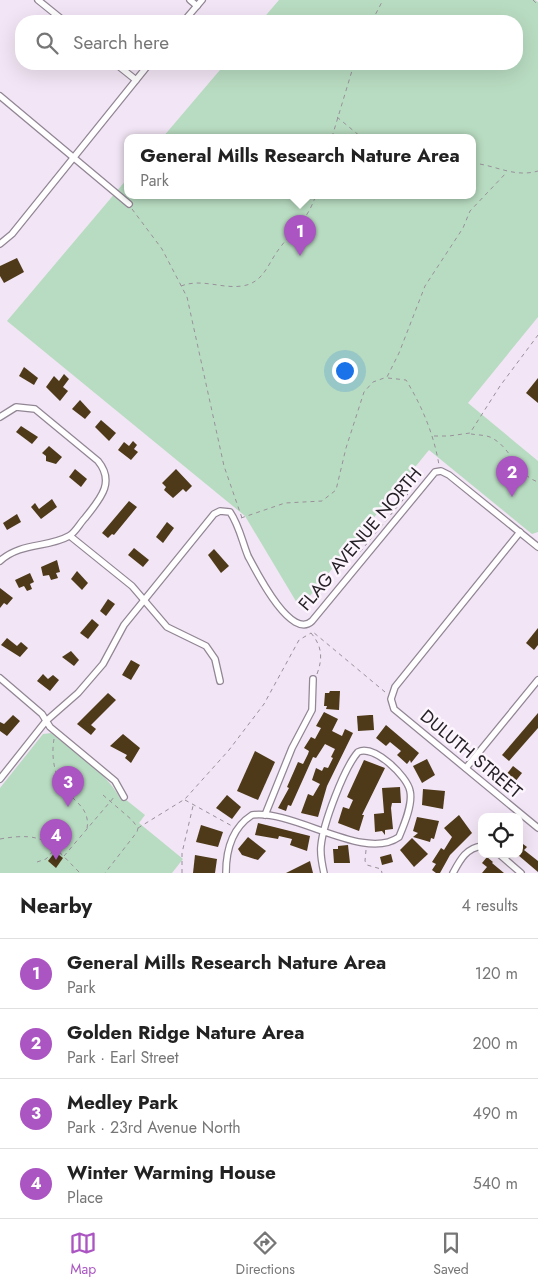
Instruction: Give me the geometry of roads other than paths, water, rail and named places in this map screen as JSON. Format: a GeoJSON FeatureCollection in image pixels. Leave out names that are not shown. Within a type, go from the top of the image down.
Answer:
{"type":"FeatureCollection","features":[{"type":"Feature","properties":{"kind":"street"},"geometry":{"type":"LineString","coordinates":[[38,0],[57,15]]}},
{"type":"Feature","properties":{"kind":"street"},"geometry":{"type":"LineString","coordinates":[[190,0],[197,6]]}},
{"type":"Feature","properties":{"kind":"street"},"geometry":{"type":"LineString","coordinates":[[189,15],[202,0]]}},
{"type":"Feature","properties":{"kind":"street"},"geometry":{"type":"LineString","coordinates":[[124,70],[136,80]]}},
{"type":"Feature","properties":{"kind":"street"},"geometry":{"type":"LineString","coordinates":[[0,244],[12,234],[144,70]]}},
{"type":"Feature","properties":{"kind":"street"},"geometry":{"type":"LineString","coordinates":[[0,96],[129,204]]}},
{"type":"Feature","properties":{"kind":"street"},"geometry":{"type":"LineString","coordinates":[[0,417],[9,410],[23,406],[35,409],[98,461],[103,467],[106,479],[101,498],[70,536],[22,548],[10,553],[0,561]]}},
{"type":"Feature","properties":{"kind":"street","name":"FLAG AVENUE NORTH"},"geometry":{"type":"LineString","coordinates":[[145,601],[214,514],[226,511],[239,519],[240,535],[259,576],[286,615],[302,626],[308,625],[431,475],[440,468],[520,532]]}},
{"type":"Feature","properties":{"kind":"street"},"geometry":{"type":"LineString","coordinates":[[520,532],[538,547]]}},
{"type":"Feature","properties":{"kind":"street","name":"DULUTH STREET"},"geometry":{"type":"LineString","coordinates":[[520,532],[395,687],[391,699],[394,709],[538,828]]}},
{"type":"Feature","properties":{"kind":"street"},"geometry":{"type":"LineString","coordinates":[[70,536],[132,586],[167,627],[200,642],[212,652],[220,680]]}},
{"type":"Feature","properties":{"kind":"street"},"geometry":{"type":"LineString","coordinates":[[0,779],[46,721],[78,693],[103,664],[120,630],[145,601]]}},
{"type":"Feature","properties":{"kind":"street"},"geometry":{"type":"LineString","coordinates":[[0,678],[42,714],[58,733],[108,774],[121,790],[124,797]]}},
{"type":"Feature","properties":{"kind":"street"},"geometry":{"type":"LineString","coordinates":[[264,815],[292,748],[312,710],[313,680]]}},
{"type":"Feature","properties":{"kind":"street"},"geometry":{"type":"LineString","coordinates":[[466,768],[538,680]]}},
{"type":"Feature","properties":{"kind":"street"},"geometry":{"type":"LineString","coordinates":[[226,873],[229,847],[238,829],[252,815],[264,815],[296,821],[325,831],[367,843],[386,844],[399,837],[411,797],[410,789],[402,774],[373,751],[363,749],[354,756],[340,785],[325,831],[321,855],[324,873]]}},
{"type":"Feature","properties":{"kind":"street"},"geometry":{"type":"LineString","coordinates":[[453,873],[465,853],[478,847]]}},
{"type":"Feature","properties":{"kind":"street"},"geometry":{"type":"LineString","coordinates":[[504,858],[521,873]]}},
{"type":"Feature","properties":{"kind":"place","name":"General Mills Research Nature Area"},"geometry":{"type":"Point","coordinates":[300,256]}},
{"type":"Feature","properties":{"kind":"place","name":"Golden Ridge Nature Area"},"geometry":{"type":"Point","coordinates":[512,497]}},
{"type":"Feature","properties":{"kind":"place","name":"Medley Park"},"geometry":{"type":"Point","coordinates":[68,807]}},
{"type":"Feature","properties":{"kind":"place","name":"Winter Warming House"},"geometry":{"type":"Point","coordinates":[56,860]}}]}
